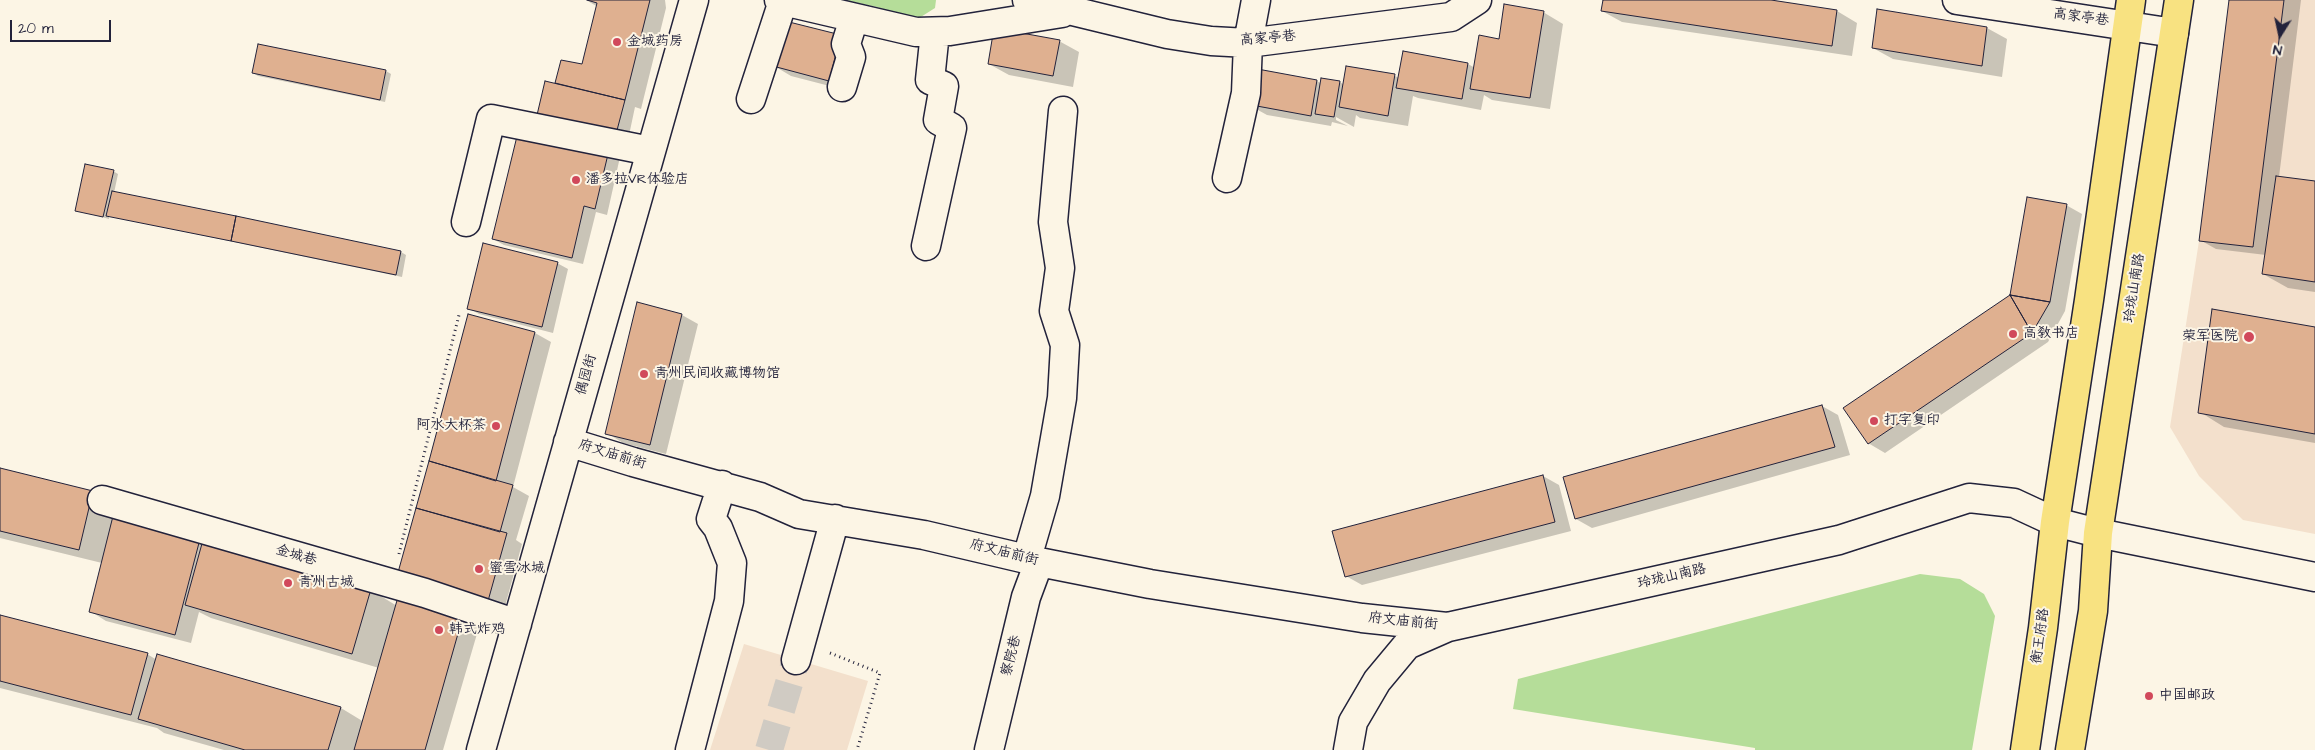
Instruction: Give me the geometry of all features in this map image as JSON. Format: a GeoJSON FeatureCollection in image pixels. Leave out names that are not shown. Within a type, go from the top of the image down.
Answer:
{"type":"FeatureCollection","features":[{"type":"Feature","properties":{"kind":"main road","name":"玲珑山南路"},"geometry":{"type":"LineString","coordinates":[[2098,533],[2179,0]]}},
{"type":"Feature","properties":{"kind":"main road"},"geometry":{"type":"LineString","coordinates":[[2055,522],[2089,300],[2129,12]]}},
{"type":"Feature","properties":{"kind":"main road","name":"衡王府路"},"geometry":{"type":"LineString","coordinates":[[2024,750],[2043,628],[2055,522]]}},
{"type":"Feature","properties":{"kind":"main road"},"geometry":{"type":"LineString","coordinates":[[2070,750],[2093,611],[2098,533]]}},
{"type":"Feature","properties":{"kind":"street","name":"偶园街"},"geometry":{"type":"LineString","coordinates":[[481,750],[694,0]]}},
{"type":"Feature","properties":{"kind":"street"},"geometry":{"type":"LineString","coordinates":[[750,99],[781,0],[916,32],[950,31],[1071,12]]}},
{"type":"Feature","properties":{"kind":"street","name":"高家亭巷"},"geometry":{"type":"LineString","coordinates":[[1027,0],[1167,34],[1211,41],[1248,43],[1451,17],[1477,0]]}},
{"type":"Feature","properties":{"kind":"street"},"geometry":{"type":"LineString","coordinates":[[1227,178],[1246,94],[1248,43],[1256,0]]}},
{"type":"Feature","properties":{"kind":"street","name":"高家亭巷"},"geometry":{"type":"LineString","coordinates":[[1957,0],[2129,12],[2174,33]]}},
{"type":"Feature","properties":{"kind":"street"},"geometry":{"type":"LineString","coordinates":[[842,87],[851,57],[846,44],[854,18]]}},
{"type":"Feature","properties":{"kind":"street"},"geometry":{"type":"LineString","coordinates":[[926,246],[952,128],[938,120],[944,86],[930,80],[935,32]]}},
{"type":"Feature","properties":{"kind":"street","name":"察院巷"},"geometry":{"type":"LineString","coordinates":[[989,750],[1026,598],[1062,398],[1065,346],[1054,311],[1060,268],[1053,222],[1064,111]]}},
{"type":"Feature","properties":{"kind":"street"},"geometry":{"type":"LineString","coordinates":[[466,222],[491,119],[650,151]]}},
{"type":"Feature","properties":{"kind":"street","name":"府文庙前街"},"geometry":{"type":"LineString","coordinates":[[568,442],[634,462],[722,485],[760,497],[799,514],[924,534],[1033,560],[1150,584],[1353,616],[1448,627]]}},
{"type":"Feature","properties":{"kind":"street"},"geometry":{"type":"LineString","coordinates":[[690,750],[729,601],[732,562],[718,528],[711,519],[722,485]]}},
{"type":"Feature","properties":{"kind":"street","name":"玲珑山南路"},"geometry":{"type":"LineString","coordinates":[[1348,750],[1353,722],[1377,681],[1407,645],[1448,627],[1839,540],[1969,498],[2014,502],[2055,522],[2098,533]]}},
{"type":"Feature","properties":{"kind":"street","name":"金城巷"},"geometry":{"type":"LineString","coordinates":[[102,500],[391,584],[517,624]]}},
{"type":"Feature","properties":{"kind":"street"},"geometry":{"type":"LineString","coordinates":[[799,651],[835,520]]}},
{"type":"Feature","properties":{"kind":"street"},"geometry":{"type":"LineString","coordinates":[[2098,533],[2315,577]]}},
{"type":"Feature","properties":{"kind":"path"},"geometry":{"type":"LineString","coordinates":[[391,584],[459,315]]}},
{"type":"Feature","properties":{"kind":"path"},"geometry":{"type":"LineString","coordinates":[[799,651],[880,673],[857,750]]}},
{"type":"Feature","properties":{"kind":"shaded area","name":"荣军医院"},"geometry":{"type":"Polygon","coordinates":[[[2284,0],[2315,0],[2315,534],[2243,520],[2199,476],[2170,427],[2199,241],[2253,247],[2284,0]]]}},
{"type":"Feature","properties":{"kind":"shaded area"},"geometry":{"type":"Polygon","coordinates":[[[744,644],[868,681],[847,750],[710,750],[744,644]]]}},
{"type":"Feature","properties":{"kind":"green space"},"geometry":{"type":"Polygon","coordinates":[[[845,0],[936,0],[935,8],[916,20],[877,7],[845,0]]]}},
{"type":"Feature","properties":{"kind":"green space"},"geometry":{"type":"Polygon","coordinates":[[[1920,574],[1960,579],[1984,594],[1995,616],[1972,750],[1755,750],[1755,748],[1513,709],[1518,679],[1920,574]]]}},
{"type":"Feature","properties":{"kind":"building"},"geometry":{"type":"Polygon","coordinates":[[[587,0],[650,0],[625,100],[555,83],[561,60],[582,64],[597,3],[587,0]]]}},
{"type":"Feature","properties":{"kind":"building"},"geometry":{"type":"Polygon","coordinates":[[[1603,0],[1771,0],[1837,10],[1832,46],[1601,11],[1603,0]]]}},
{"type":"Feature","properties":{"kind":"building"},"geometry":{"type":"Polygon","coordinates":[[[2229,0],[2284,0],[2253,247],[2199,241],[2229,0]]]}},
{"type":"Feature","properties":{"kind":"building"},"geometry":{"type":"Polygon","coordinates":[[[1504,4],[1544,11],[1530,98],[1470,89],[1479,35],[1499,39],[1504,4]]]}},
{"type":"Feature","properties":{"kind":"building"},"geometry":{"type":"Polygon","coordinates":[[[1877,9],[1987,27],[1982,66],[1872,48],[1877,9]]]}},
{"type":"Feature","properties":{"kind":"building"},"geometry":{"type":"Polygon","coordinates":[[[781,20],[841,35],[829,81],[769,65],[781,20]]]}},
{"type":"Feature","properties":{"kind":"building"},"geometry":{"type":"Polygon","coordinates":[[[994,28],[1060,40],[1053,76],[988,64],[994,28]]]}},
{"type":"Feature","properties":{"kind":"building"},"geometry":{"type":"Polygon","coordinates":[[[258,44],[386,70],[380,100],[252,73],[258,44]]]}},
{"type":"Feature","properties":{"kind":"building"},"geometry":{"type":"Polygon","coordinates":[[[1403,51],[1468,63],[1462,99],[1396,88],[1403,51]]]}},
{"type":"Feature","properties":{"kind":"building"},"geometry":{"type":"Polygon","coordinates":[[[1346,66],[1395,74],[1388,116],[1339,107],[1346,66]]]}},
{"type":"Feature","properties":{"kind":"building"},"geometry":{"type":"Polygon","coordinates":[[[1252,68],[1317,80],[1311,116],[1246,104],[1252,68]]]}},
{"type":"Feature","properties":{"kind":"building"},"geometry":{"type":"Polygon","coordinates":[[[1321,78],[1340,81],[1334,117],[1315,114],[1321,78]]]}},
{"type":"Feature","properties":{"kind":"building"},"geometry":{"type":"Polygon","coordinates":[[[545,81],[625,100],[616,134],[537,115],[545,81]]]}},
{"type":"Feature","properties":{"kind":"building"},"geometry":{"type":"Polygon","coordinates":[[[519,128],[609,150],[595,209],[584,206],[572,258],[492,239],[519,128]]]}},
{"type":"Feature","properties":{"kind":"building"},"geometry":{"type":"Polygon","coordinates":[[[85,164],[114,170],[103,217],[75,211],[85,164]]]}},
{"type":"Feature","properties":{"kind":"building"},"geometry":{"type":"Polygon","coordinates":[[[2276,176],[2315,181],[2315,282],[2262,274],[2276,176]]]}},
{"type":"Feature","properties":{"kind":"building"},"geometry":{"type":"Polygon","coordinates":[[[112,191],[236,216],[231,241],[106,216],[112,191]]]}},
{"type":"Feature","properties":{"kind":"building"},"geometry":{"type":"Polygon","coordinates":[[[2027,197],[2067,204],[2050,302],[2010,295],[2027,197]]]}},
{"type":"Feature","properties":{"kind":"building"},"geometry":{"type":"Polygon","coordinates":[[[236,216],[401,251],[396,275],[231,241],[236,216]]]}},
{"type":"Feature","properties":{"kind":"building"},"geometry":{"type":"Polygon","coordinates":[[[483,243],[558,262],[542,327],[467,309],[483,243]]]}},
{"type":"Feature","properties":{"kind":"building"},"geometry":{"type":"Polygon","coordinates":[[[2010,295],[2032,333],[1868,444],[1843,408],[2010,295]]]}},
{"type":"Feature","properties":{"kind":"building"},"geometry":{"type":"Polygon","coordinates":[[[2010,295],[2050,302],[2032,333],[2010,295]]]}},
{"type":"Feature","properties":{"kind":"building","name":"青州民间收藏博物馆"},"geometry":{"type":"Polygon","coordinates":[[[637,302],[682,314],[650,445],[605,434],[637,302]]]}},
{"type":"Feature","properties":{"kind":"building"},"geometry":{"type":"Polygon","coordinates":[[[2212,309],[2315,327],[2315,434],[2198,413],[2212,309]]]}},
{"type":"Feature","properties":{"kind":"building"},"geometry":{"type":"Polygon","coordinates":[[[468,314],[535,332],[496,481],[429,461],[468,314]]]}},
{"type":"Feature","properties":{"kind":"building"},"geometry":{"type":"Polygon","coordinates":[[[1822,405],[1835,447],[1575,519],[1563,477],[1822,405]]]}},
{"type":"Feature","properties":{"kind":"building"},"geometry":{"type":"Polygon","coordinates":[[[429,461],[513,485],[500,532],[416,508],[429,461]]]}},
{"type":"Feature","properties":{"kind":"building"},"geometry":{"type":"Polygon","coordinates":[[[0,468],[93,491],[79,550],[0,531],[0,468]]]}},
{"type":"Feature","properties":{"kind":"building"},"geometry":{"type":"Polygon","coordinates":[[[1543,475],[1555,522],[1345,577],[1332,531],[1543,475]]]}},
{"type":"Feature","properties":{"kind":"building"},"geometry":{"type":"Polygon","coordinates":[[[416,508],[507,533],[488,601],[397,576],[416,508]]]}},
{"type":"Feature","properties":{"kind":"building"},"geometry":{"type":"Polygon","coordinates":[[[113,516],[200,539],[175,635],[89,612],[113,516]]]}},
{"type":"Feature","properties":{"kind":"building"},"geometry":{"type":"Polygon","coordinates":[[[203,540],[371,589],[352,654],[185,605],[203,540]]]}},
{"type":"Feature","properties":{"kind":"building"},"geometry":{"type":"Polygon","coordinates":[[[398,597],[463,616],[425,750],[354,750],[398,597]]]}},
{"type":"Feature","properties":{"kind":"building"},"geometry":{"type":"Polygon","coordinates":[[[0,615],[148,653],[131,715],[0,681],[0,615]]]}},
{"type":"Feature","properties":{"kind":"building"},"geometry":{"type":"Polygon","coordinates":[[[157,654],[341,707],[328,750],[245,750],[138,719],[157,654]]]}},
{"type":"Feature","properties":{"kind":"tunnel"},"geometry":{"type":"LineString","coordinates":[[769,750],[796,660]]}},
{"type":"Feature","properties":{"kind":"place","name":"金城药房"},"geometry":{"type":"Point","coordinates":[617,42]}},
{"type":"Feature","properties":{"kind":"place","name":"潘多拉VR体验店"},"geometry":{"type":"Point","coordinates":[576,180]}},
{"type":"Feature","properties":{"kind":"place","name":"高教书店"},"geometry":{"type":"Point","coordinates":[2013,334]}},
{"type":"Feature","properties":{"kind":"place","name":"荣军医院"},"geometry":{"type":"Point","coordinates":[2249,337]}},
{"type":"Feature","properties":{"kind":"place","name":"青州民间收藏博物馆"},"geometry":{"type":"Point","coordinates":[644,374]}},
{"type":"Feature","properties":{"kind":"place","name":"打字复印"},"geometry":{"type":"Point","coordinates":[1874,421]}},
{"type":"Feature","properties":{"kind":"place","name":"阿水大杯茶"},"geometry":{"type":"Point","coordinates":[496,426]}},
{"type":"Feature","properties":{"kind":"place","name":"蜜雪冰城"},"geometry":{"type":"Point","coordinates":[479,569]}},
{"type":"Feature","properties":{"kind":"place","name":"青州古城"},"geometry":{"type":"Point","coordinates":[288,583]}},
{"type":"Feature","properties":{"kind":"place","name":"韩式炸鸡"},"geometry":{"type":"Point","coordinates":[439,630]}},
{"type":"Feature","properties":{"kind":"place","name":"中国邮政"},"geometry":{"type":"Point","coordinates":[2149,696]}}]}
